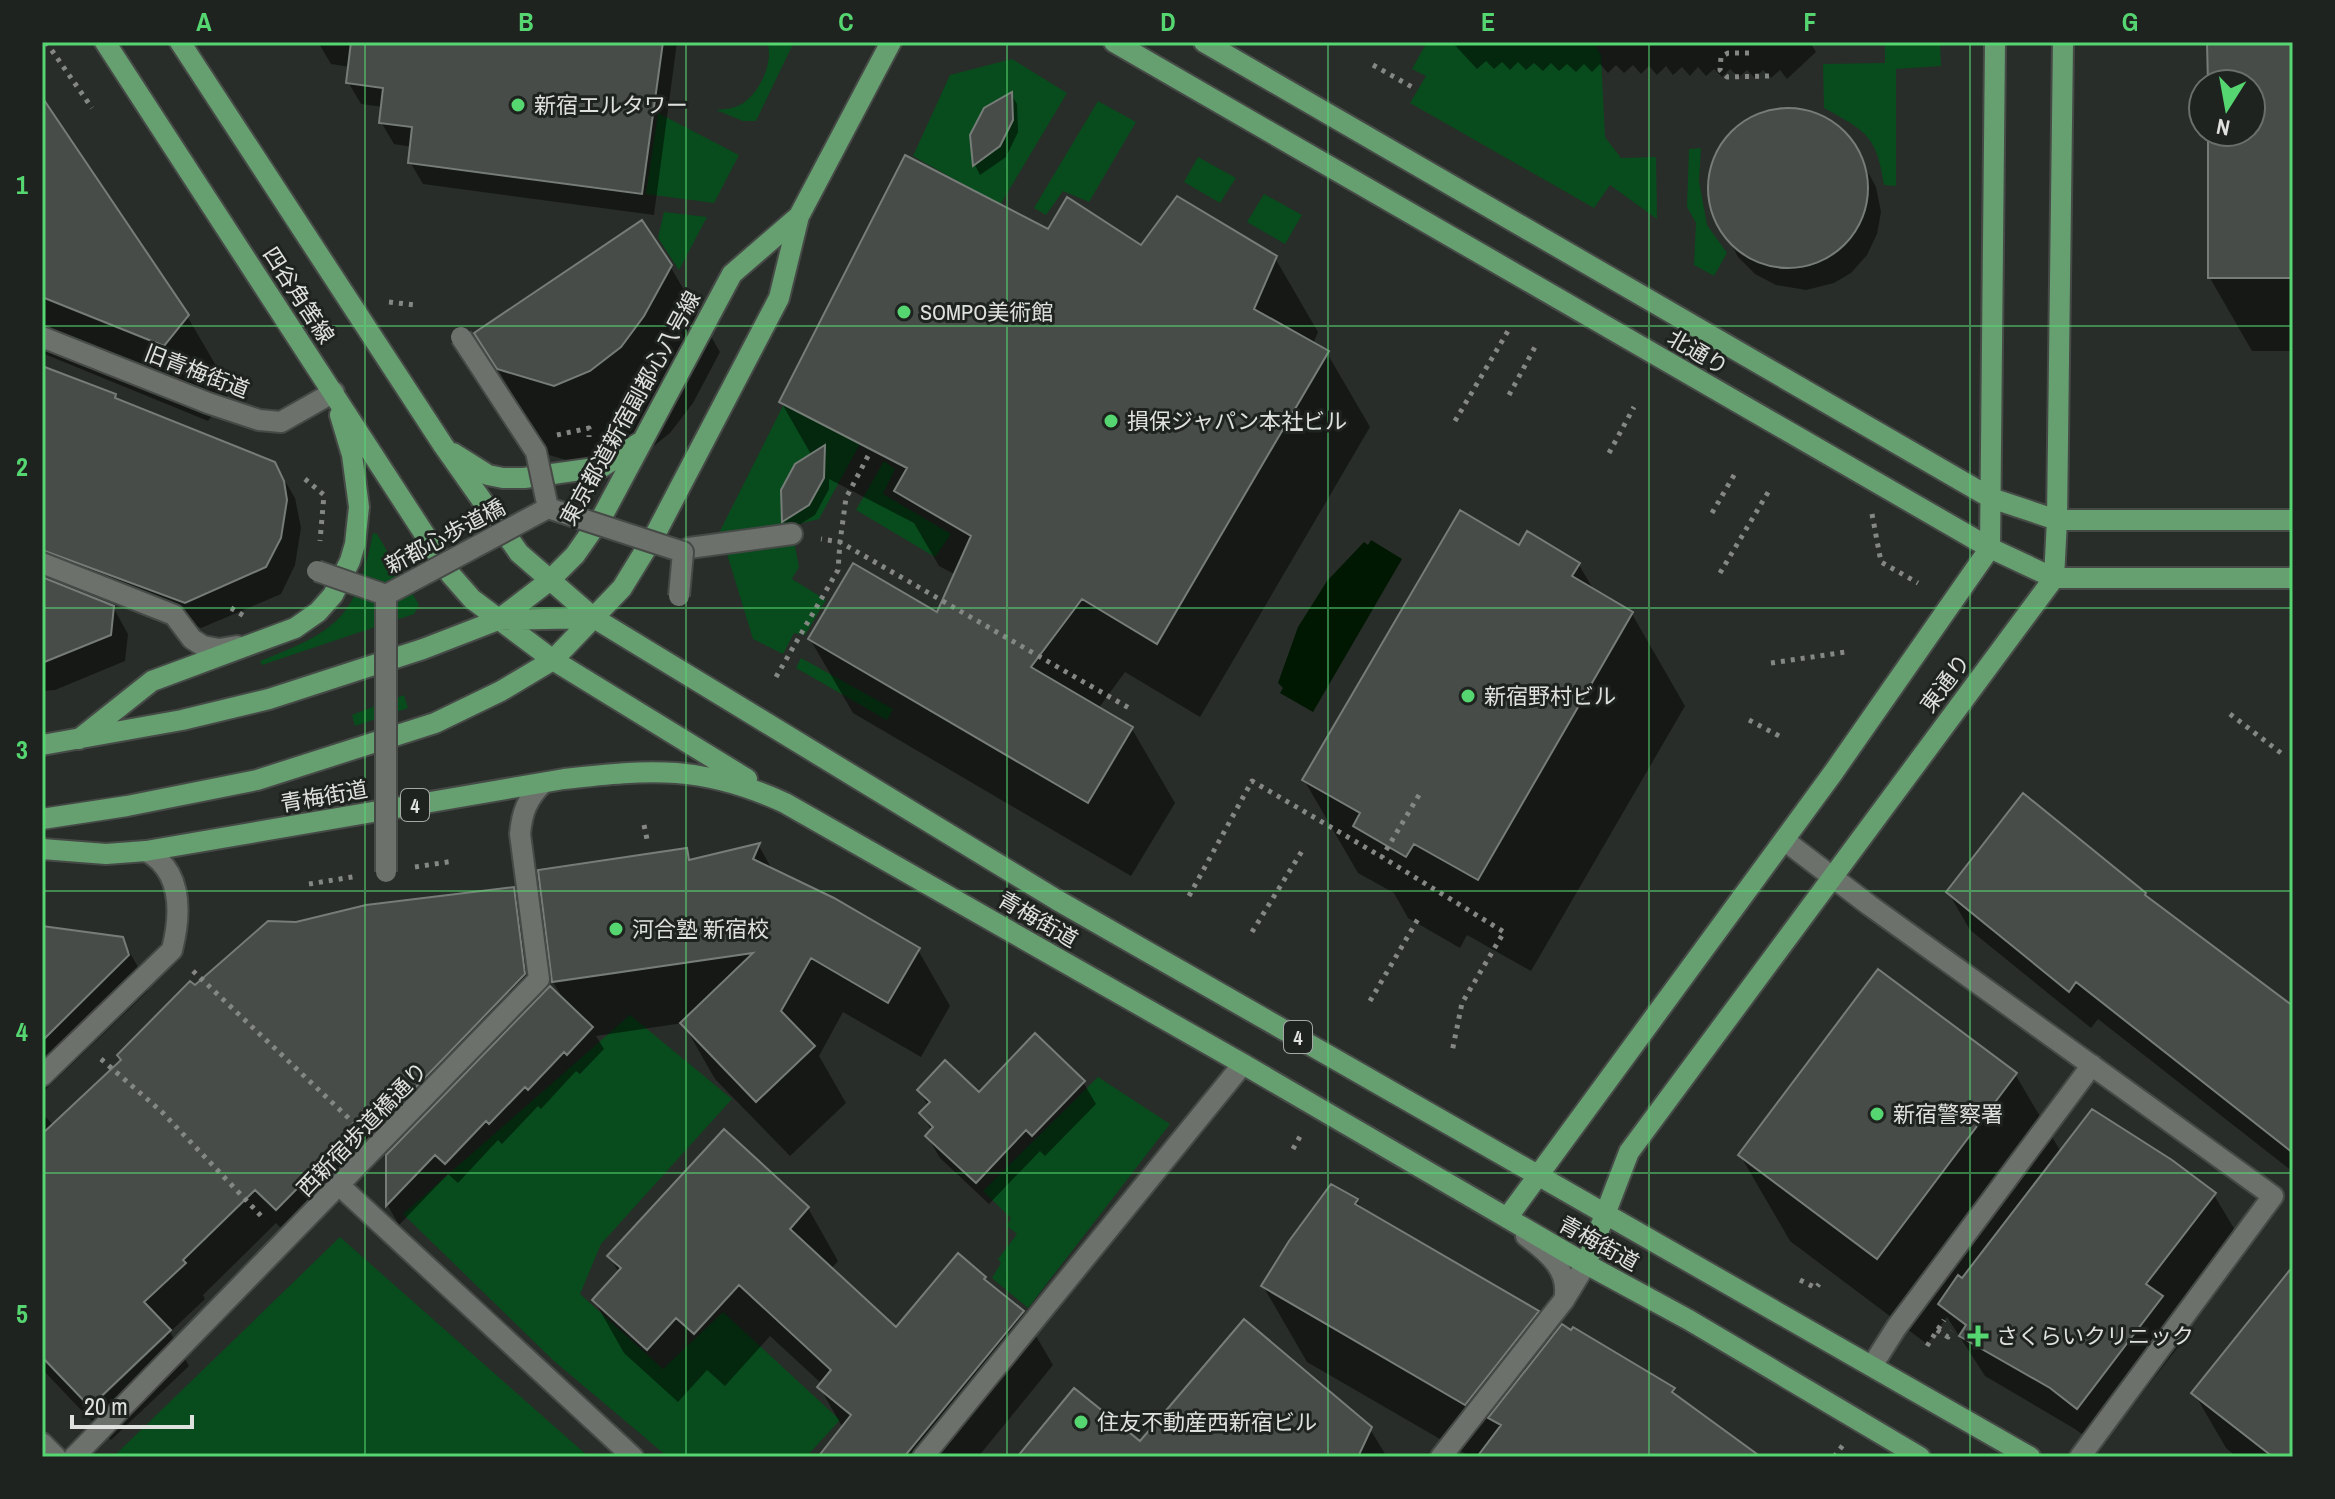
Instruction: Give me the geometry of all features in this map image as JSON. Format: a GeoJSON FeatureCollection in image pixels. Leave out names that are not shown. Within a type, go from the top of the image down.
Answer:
{"type":"FeatureCollection","features":[{"type":"Feature","properties":{"kind":"main road","name":"四谷角筈線"},"geometry":{"type":"LineString","coordinates":[[105,42],[451,575],[472,599],[553,660],[785,803]]}},
{"type":"Feature","properties":{"kind":"main road","name":"四谷角筈線"},"geometry":{"type":"LineString","coordinates":[[180,42],[443,445],[519,553],[549,581]]}},
{"type":"Feature","properties":{"kind":"main road","name":"東京都道新宿副都心八号線"},"geometry":{"type":"LineString","coordinates":[[42,819],[257,780],[435,723],[501,691],[553,660],[622,588],[657,531],[779,298],[799,216],[891,42]]}},
{"type":"Feature","properties":{"kind":"main road","name":"北通り"},"geometry":{"type":"LineString","coordinates":[[1114,42],[1990,548],[2054,578],[2293,578]]}},
{"type":"Feature","properties":{"kind":"main road","name":"北通り"},"geometry":{"type":"LineString","coordinates":[[1204,42],[1991,498],[2057,520],[2293,520]]}},
{"type":"Feature","properties":{"kind":"main road"},"geometry":{"type":"LineString","coordinates":[[1990,548],[1995,42]]}},
{"type":"Feature","properties":{"kind":"main road"},"geometry":{"type":"LineString","coordinates":[[2054,578],[2063,42]]}},
{"type":"Feature","properties":{"kind":"main road","name":"東京都道新宿副都心八号線"},"geometry":{"type":"LineString","coordinates":[[498,620],[549,581],[575,555],[603,515],[732,274],[799,216]]}},
{"type":"Feature","properties":{"kind":"main road"},"geometry":{"type":"LineString","coordinates":[[76,741],[152,681],[295,628],[318,612],[333,595],[350,561],[359,507],[352,455],[334,392]]}},
{"type":"Feature","properties":{"kind":"main road"},"geometry":{"type":"LineString","coordinates":[[443,445],[488,475],[524,478],[602,467],[642,441]]}},
{"type":"Feature","properties":{"kind":"main road","name":"東通り"},"geometry":{"type":"LineString","coordinates":[[1507,1218],[1784,840],[1990,548]]}},
{"type":"Feature","properties":{"kind":"main road","name":"東通り"},"geometry":{"type":"LineString","coordinates":[[1586,1264],[1629,1152],[2054,578]]}},
{"type":"Feature","properties":{"kind":"main road","name":"青梅街道"},"geometry":{"type":"LineString","coordinates":[[549,581],[594,618],[1057,900],[2030,1457]]}},
{"type":"Feature","properties":{"kind":"main road"},"geometry":{"type":"LineString","coordinates":[[42,745],[182,720],[269,699],[423,649],[498,620],[594,618]]}},
{"type":"Feature","properties":{"kind":"main road","name":"青梅街道"},"geometry":{"type":"LineString","coordinates":[[42,849],[106,854],[146,851],[611,774],[686,773],[717,777],[751,787],[785,803],[1243,1064],[1586,1264],[1689,1320],[1920,1457]]}},
{"type":"Feature","properties":{"kind":"street","name":"旧青梅街道"},"geometry":{"type":"LineString","coordinates":[[42,337],[259,420],[281,422],[334,392]]}},
{"type":"Feature","properties":{"kind":"street"},"geometry":{"type":"LineString","coordinates":[[461,337],[536,452],[548,508],[683,552]]}},
{"type":"Feature","properties":{"kind":"street","name":"新都心歩道橋"},"geometry":{"type":"LineString","coordinates":[[386,872],[386,595],[548,508]]}},
{"type":"Feature","properties":{"kind":"street"},"geometry":{"type":"LineString","coordinates":[[683,552],[689,548],[792,534]]}},
{"type":"Feature","properties":{"kind":"street"},"geometry":{"type":"LineString","coordinates":[[679,596],[683,552]]}},
{"type":"Feature","properties":{"kind":"street"},"geometry":{"type":"LineString","coordinates":[[42,563],[174,615],[192,639],[203,646],[219,649],[251,644]]}},
{"type":"Feature","properties":{"kind":"street"},"geometry":{"type":"LineString","coordinates":[[317,571],[386,595]]}},
{"type":"Feature","properties":{"kind":"street","name":"西新宿歩道橋通り"},"geometry":{"type":"LineString","coordinates":[[74,1457],[379,1147],[539,979],[520,834],[522,815],[529,797],[543,783]]}},
{"type":"Feature","properties":{"kind":"street"},"geometry":{"type":"LineString","coordinates":[[1784,840],[2273,1196],[2080,1457]]}},
{"type":"Feature","properties":{"kind":"street"},"geometry":{"type":"LineString","coordinates":[[42,1076],[172,950],[179,922],[179,903],[171,875],[159,858],[146,851]]}},
{"type":"Feature","properties":{"kind":"street"},"geometry":{"type":"LineString","coordinates":[[923,1457],[1243,1064]]}},
{"type":"Feature","properties":{"kind":"street"},"geometry":{"type":"LineString","coordinates":[[1872,1366],[1896,1328],[2092,1065]]}},
{"type":"Feature","properties":{"kind":"street"},"geometry":{"type":"LineString","coordinates":[[1441,1178],[1529,1238],[1555,1260],[1565,1282],[1564,1300]]}},
{"type":"Feature","properties":{"kind":"street"},"geometry":{"type":"LineString","coordinates":[[340,1186],[633,1457]]}},
{"type":"Feature","properties":{"kind":"street"},"geometry":{"type":"LineString","coordinates":[[1441,1457],[1564,1300],[1586,1264]]}},
{"type":"Feature","properties":{"kind":"street"},"geometry":{"type":"LineString","coordinates":[[42,1443],[56,1457]]}},
{"type":"Feature","properties":{"kind":"path"},"geometry":{"type":"LineString","coordinates":[[46,42],[92,108]]}},
{"type":"Feature","properties":{"kind":"path"},"geometry":{"type":"LineString","coordinates":[[1749,53],[1728,53],[1721,57],[1720,70],[1727,77],[1769,76]]}},
{"type":"Feature","properties":{"kind":"path"},"geometry":{"type":"LineString","coordinates":[[1373,65],[1412,87]]}},
{"type":"Feature","properties":{"kind":"path"},"geometry":{"type":"LineString","coordinates":[[389,302],[415,305]]}},
{"type":"Feature","properties":{"kind":"path"},"geometry":{"type":"LineString","coordinates":[[1455,421],[1508,331]]}},
{"type":"Feature","properties":{"kind":"path"},"geometry":{"type":"LineString","coordinates":[[1509,395],[1535,347]]}},
{"type":"Feature","properties":{"kind":"path"},"geometry":{"type":"LineString","coordinates":[[1609,453],[1634,407]]}},
{"type":"Feature","properties":{"kind":"path"},"geometry":{"type":"LineString","coordinates":[[776,677],[838,570],[846,498],[868,456]]}},
{"type":"Feature","properties":{"kind":"path"},"geometry":{"type":"LineString","coordinates":[[1712,513],[1737,470]]}},
{"type":"Feature","properties":{"kind":"path"},"geometry":{"type":"LineString","coordinates":[[305,479],[324,495],[317,571]]}},
{"type":"Feature","properties":{"kind":"path"},"geometry":{"type":"LineString","coordinates":[[1720,573],[1770,489]]}},
{"type":"Feature","properties":{"kind":"path"},"geometry":{"type":"LineString","coordinates":[[1871,511],[1881,562],[1918,583]]}},
{"type":"Feature","properties":{"kind":"path"},"geometry":{"type":"LineString","coordinates":[[792,534],[840,542],[1129,708]]}},
{"type":"Feature","properties":{"kind":"path"},"geometry":{"type":"LineString","coordinates":[[1771,663],[1846,652]]}},
{"type":"Feature","properties":{"kind":"path"},"geometry":{"type":"LineString","coordinates":[[2230,714],[2281,753]]}},
{"type":"Feature","properties":{"kind":"path"},"geometry":{"type":"LineString","coordinates":[[1749,720],[1783,738]]}},
{"type":"Feature","properties":{"kind":"path"},"geometry":{"type":"LineString","coordinates":[[1189,896],[1252,781],[1382,857],[1504,932],[1462,1003],[1452,1052]]}},
{"type":"Feature","properties":{"kind":"path"},"geometry":{"type":"LineString","coordinates":[[1382,857],[1419,795]]}},
{"type":"Feature","properties":{"kind":"path"},"geometry":{"type":"LineString","coordinates":[[644,825],[648,844]]}},
{"type":"Feature","properties":{"kind":"path"},"geometry":{"type":"LineString","coordinates":[[1252,932],[1302,851]]}},
{"type":"Feature","properties":{"kind":"path"},"geometry":{"type":"LineString","coordinates":[[309,884],[386,872]]}},
{"type":"Feature","properties":{"kind":"path"},"geometry":{"type":"LineString","coordinates":[[1370,1001],[1418,919]]}},
{"type":"Feature","properties":{"kind":"path"},"geometry":{"type":"LineString","coordinates":[[172,950],[379,1147]]}},
{"type":"Feature","properties":{"kind":"path"},"geometry":{"type":"LineString","coordinates":[[79,1040],[162,1112],[286,1241]]}},
{"type":"Feature","properties":{"kind":"path"},"geometry":{"type":"LineString","coordinates":[[1293,1149],[1305,1129]]}},
{"type":"Feature","properties":{"kind":"path"},"geometry":{"type":"LineString","coordinates":[[1800,1280],[1816,1288],[1819,1284]]}},
{"type":"Feature","properties":{"kind":"path"},"geometry":{"type":"LineString","coordinates":[[1927,1346],[1947,1315]]}},
{"type":"Feature","properties":{"kind":"path"},"geometry":{"type":"LineString","coordinates":[[1937,1330],[1948,1337],[1952,1331]]}},
{"type":"Feature","properties":{"kind":"green space"},"geometry":{"type":"Polygon","coordinates":[[[767,42],[794,42],[756,121],[743,121],[716,110],[743,103],[757,89],[766,70],[767,42]]]}},
{"type":"Feature","properties":{"kind":"green space"},"geometry":{"type":"Polygon","coordinates":[[[1427,42],[1593,42],[1601,55],[1605,137],[1621,158],[1656,157],[1657,219],[1610,185],[1594,208],[1410,103],[1426,76],[1412,69],[1427,42]]]}},
{"type":"Feature","properties":{"kind":"green space"},"geometry":{"type":"Polygon","coordinates":[[[1885,42],[1940,42],[1941,66],[1896,69],[1896,186],[1884,185],[1878,156],[1867,137],[1824,108],[1823,64],[1885,63],[1885,42]]]}},
{"type":"Feature","properties":{"kind":"green space"},"geometry":{"type":"Polygon","coordinates":[[[1012,59],[1067,93],[1000,205],[913,156],[950,75],[1012,59]]]}},
{"type":"Feature","properties":{"kind":"green space"},"geometry":{"type":"Polygon","coordinates":[[[1098,101],[1136,122],[1089,202],[1063,191],[1046,215],[1034,208],[1098,101]]]}},
{"type":"Feature","properties":{"kind":"green space"},"geometry":{"type":"Polygon","coordinates":[[[658,113],[739,155],[714,203],[646,194],[658,113]]]}},
{"type":"Feature","properties":{"kind":"green space"},"geometry":{"type":"Polygon","coordinates":[[[1701,148],[1699,181],[1707,225],[1727,253],[1714,276],[1694,265],[1696,223],[1687,207],[1689,149],[1701,148]]]}},
{"type":"Feature","properties":{"kind":"green space"},"geometry":{"type":"Polygon","coordinates":[[[1198,157],[1236,178],[1220,203],[1184,182],[1198,157]]]}},
{"type":"Feature","properties":{"kind":"green space"},"geometry":{"type":"Polygon","coordinates":[[[1264,194],[1302,215],[1285,244],[1247,222],[1264,194]]]}},
{"type":"Feature","properties":{"kind":"green space"},"geometry":{"type":"Polygon","coordinates":[[[664,212],[707,217],[679,270],[658,238],[664,212]]]}},
{"type":"Feature","properties":{"kind":"green space"},"geometry":{"type":"Polygon","coordinates":[[[810,352],[886,396],[819,519],[791,526],[799,567],[792,579],[826,600],[805,635],[794,633],[783,654],[753,639],[720,531],[810,352]]]}},
{"type":"Feature","properties":{"kind":"green space"},"geometry":{"type":"Polygon","coordinates":[[[884,461],[895,469],[883,494],[951,534],[935,557],[856,510],[884,461]]]}},
{"type":"Feature","properties":{"kind":"green space"},"geometry":{"type":"Polygon","coordinates":[[[373,533],[377,534],[419,605],[414,614],[262,665],[260,661],[309,640],[340,617],[351,603],[359,584],[373,533]]]}},
{"type":"Feature","properties":{"kind":"green space"},"geometry":{"type":"Polygon","coordinates":[[[801,658],[893,709],[887,720],[796,668],[801,658]]]}},
{"type":"Feature","properties":{"kind":"green space"},"geometry":{"type":"Polygon","coordinates":[[[404,695],[408,708],[355,726],[352,715],[404,695]]]}},
{"type":"Feature","properties":{"kind":"green space"},"geometry":{"type":"Polygon","coordinates":[[[630,1015],[732,1099],[601,1244],[580,1294],[663,1369],[723,1312],[840,1420],[806,1457],[668,1457],[554,1361],[403,1214],[630,1015]]]}},
{"type":"Feature","properties":{"kind":"green space"},"geometry":{"type":"Polygon","coordinates":[[[1098,1077],[1170,1124],[1028,1308],[992,1278],[1001,1263],[998,1259],[1017,1234],[1007,1226],[1011,1218],[983,1191],[1098,1077]]]}},
{"type":"Feature","properties":{"kind":"green space"},"geometry":{"type":"Polygon","coordinates":[[[340,1237],[589,1457],[113,1457],[340,1237]]]}},
{"type":"Feature","properties":{"kind":"shaded area"},"geometry":{"type":"Polygon","coordinates":[[[1371,540],[1402,559],[1313,712],[1280,693],[1283,688],[1278,683],[1298,627],[1327,581],[1364,542],[1368,545],[1371,540]]]}},
{"type":"Feature","properties":{"kind":"building","name":"新宿エルタワー"},"geometry":{"type":"Polygon","coordinates":[[[351,42],[663,42],[642,194],[408,163],[412,127],[379,123],[383,88],[346,83],[351,42]]]}},
{"type":"Feature","properties":{"kind":"building"},"geometry":{"type":"Polygon","coordinates":[[[2207,42],[2293,42],[2293,278],[2208,278],[2208,148],[2267,148],[2267,68],[2208,68],[2207,42]]]}},
{"type":"Feature","properties":{"kind":"building"},"geometry":{"type":"Polygon","coordinates":[[[1012,92],[1013,120],[1000,146],[973,166],[970,135],[984,108],[1012,92]]]}},
{"type":"Feature","properties":{"kind":"building"},"geometry":{"type":"Polygon","coordinates":[[[42,97],[189,315],[164,346],[42,297],[42,97]]]}},
{"type":"Feature","properties":{"kind":"building"},"geometry":{"type":"Polygon","coordinates":[[[1788,108],[1818,114],[1844,132],[1862,158],[1868,188],[1862,218],[1844,244],[1818,262],[1788,268],[1758,262],[1732,244],[1714,218],[1708,188],[1714,158],[1732,132],[1758,114],[1788,108]]]}},
{"type":"Feature","properties":{"kind":"building","name":"損保ジャパン本社ビル"},"geometry":{"type":"Polygon","coordinates":[[[905,155],[1048,229],[1067,197],[1141,245],[1177,196],[1277,256],[1254,309],[1329,351],[1157,644],[1082,599],[1031,667],[1133,727],[1088,803],[808,639],[853,563],[937,612],[971,536],[894,491],[907,468],[779,402],[905,155]]]}},
{"type":"Feature","properties":{"kind":"building"},"geometry":{"type":"Polygon","coordinates":[[[642,220],[672,265],[644,316],[621,347],[590,371],[554,386],[497,369],[474,333],[642,220]]]}},
{"type":"Feature","properties":{"kind":"building"},"geometry":{"type":"Polygon","coordinates":[[[42,366],[275,462],[284,481],[287,500],[281,538],[266,567],[185,603],[42,550],[42,366]]]}},
{"type":"Feature","properties":{"kind":"building"},"geometry":{"type":"Polygon","coordinates":[[[825,445],[824,478],[809,505],[782,522],[781,490],[795,464],[825,445]]]}},
{"type":"Feature","properties":{"kind":"building","name":"新宿野村ビル"},"geometry":{"type":"Polygon","coordinates":[[[1460,510],[1519,545],[1527,531],[1580,563],[1572,576],[1633,612],[1478,880],[1414,844],[1406,857],[1353,826],[1360,813],[1302,780],[1460,510]]]}},
{"type":"Feature","properties":{"kind":"building"},"geometry":{"type":"Polygon","coordinates":[[[42,577],[114,606],[111,635],[42,663],[42,577]]]}},
{"type":"Feature","properties":{"kind":"building"},"geometry":{"type":"Polygon","coordinates":[[[2023,793],[2145,895],[2293,1006],[2293,1153],[2076,982],[2069,992],[1946,892],[2023,793]]]}},
{"type":"Feature","properties":{"kind":"building"},"geometry":{"type":"Polygon","coordinates":[[[760,843],[753,859],[834,898],[920,948],[888,1003],[811,958],[781,1011],[815,1046],[756,1102],[680,1023],[753,953],[552,982],[538,870],[687,848],[689,860],[760,843]]]}},
{"type":"Feature","properties":{"kind":"building"},"geometry":{"type":"Polygon","coordinates":[[[514,887],[525,974],[387,1117],[387,1097],[276,1210],[255,1190],[183,1260],[186,1263],[144,1302],[171,1330],[90,1407],[42,1357],[42,1134],[121,1060],[117,1055],[190,981],[195,985],[268,921],[296,922],[366,905],[514,887]]]}},
{"type":"Feature","properties":{"kind":"building"},"geometry":{"type":"Polygon","coordinates":[[[42,926],[123,937],[129,955],[42,1041],[42,926]]]}},
{"type":"Feature","properties":{"kind":"building","name":"新宿警察署"},"geometry":{"type":"Polygon","coordinates":[[[1878,969],[2017,1073],[1877,1259],[1738,1155],[1878,969]]]}},
{"type":"Feature","properties":{"kind":"building"},"geometry":{"type":"Polygon","coordinates":[[[550,986],[593,1027],[528,1090],[525,1087],[489,1124],[486,1121],[445,1164],[435,1155],[386,1206],[386,1155],[550,986]]]}},
{"type":"Feature","properties":{"kind":"building"},"geometry":{"type":"Polygon","coordinates":[[[1035,1033],[1085,1081],[1032,1136],[1026,1130],[976,1183],[925,1136],[933,1127],[919,1113],[930,1102],[917,1090],[945,1060],[979,1092],[1035,1033]]]}},
{"type":"Feature","properties":{"kind":"building"},"geometry":{"type":"Polygon","coordinates":[[[2092,1109],[2172,1160],[2216,1193],[2146,1284],[2163,1296],[2077,1409],[2050,1388],[1959,1336],[1966,1325],[1938,1304],[1958,1275],[1962,1278],[2092,1109]]]}},
{"type":"Feature","properties":{"kind":"building"},"geometry":{"type":"Polygon","coordinates":[[[724,1129],[809,1207],[790,1229],[896,1327],[958,1253],[1024,1311],[904,1457],[818,1457],[851,1415],[817,1387],[831,1370],[739,1285],[694,1334],[676,1318],[647,1350],[592,1300],[621,1268],[607,1256],[724,1129]]]}},
{"type":"Feature","properties":{"kind":"building"},"geometry":{"type":"Polygon","coordinates":[[[1331,1184],[1358,1199],[1355,1204],[1539,1311],[1465,1405],[1261,1286],[1331,1184]]]}},
{"type":"Feature","properties":{"kind":"building"},"geometry":{"type":"Polygon","coordinates":[[[2293,1266],[2293,1457],[2273,1457],[2191,1393],[2293,1266]]]}},
{"type":"Feature","properties":{"kind":"building"},"geometry":{"type":"Polygon","coordinates":[[[1244,1319],[1372,1427],[1358,1457],[1017,1457],[1074,1388],[1140,1441],[1244,1319]]]}},
{"type":"Feature","properties":{"kind":"building"},"geometry":{"type":"Polygon","coordinates":[[[1562,1324],[1571,1330],[1573,1327],[1675,1388],[1672,1392],[1761,1457],[1477,1457],[1501,1425],[1488,1418],[1562,1324]]]}},
{"type":"Feature","properties":{"kind":"place","name":"新宿エルタワー"},"geometry":{"type":"Point","coordinates":[518,105]}},
{"type":"Feature","properties":{"kind":"place","name":"SOMPO美術館"},"geometry":{"type":"Point","coordinates":[904,312]}},
{"type":"Feature","properties":{"kind":"place","name":"損保ジャパン本社ビル"},"geometry":{"type":"Point","coordinates":[1111,421]}},
{"type":"Feature","properties":{"kind":"place","name":"新宿野村ビル"},"geometry":{"type":"Point","coordinates":[1468,696]}},
{"type":"Feature","properties":{"kind":"place","name":"河合塾 新宿校"},"geometry":{"type":"Point","coordinates":[616,929]}},
{"type":"Feature","properties":{"kind":"place","name":"新宿警察署"},"geometry":{"type":"Point","coordinates":[1877,1114]}},
{"type":"Feature","properties":{"kind":"place","name":"さくらいクリニック"},"geometry":{"type":"Point","coordinates":[1978,1336]}},
{"type":"Feature","properties":{"kind":"place","name":"住友不動産西新宿ビル"},"geometry":{"type":"Point","coordinates":[1081,1422]}}]}
